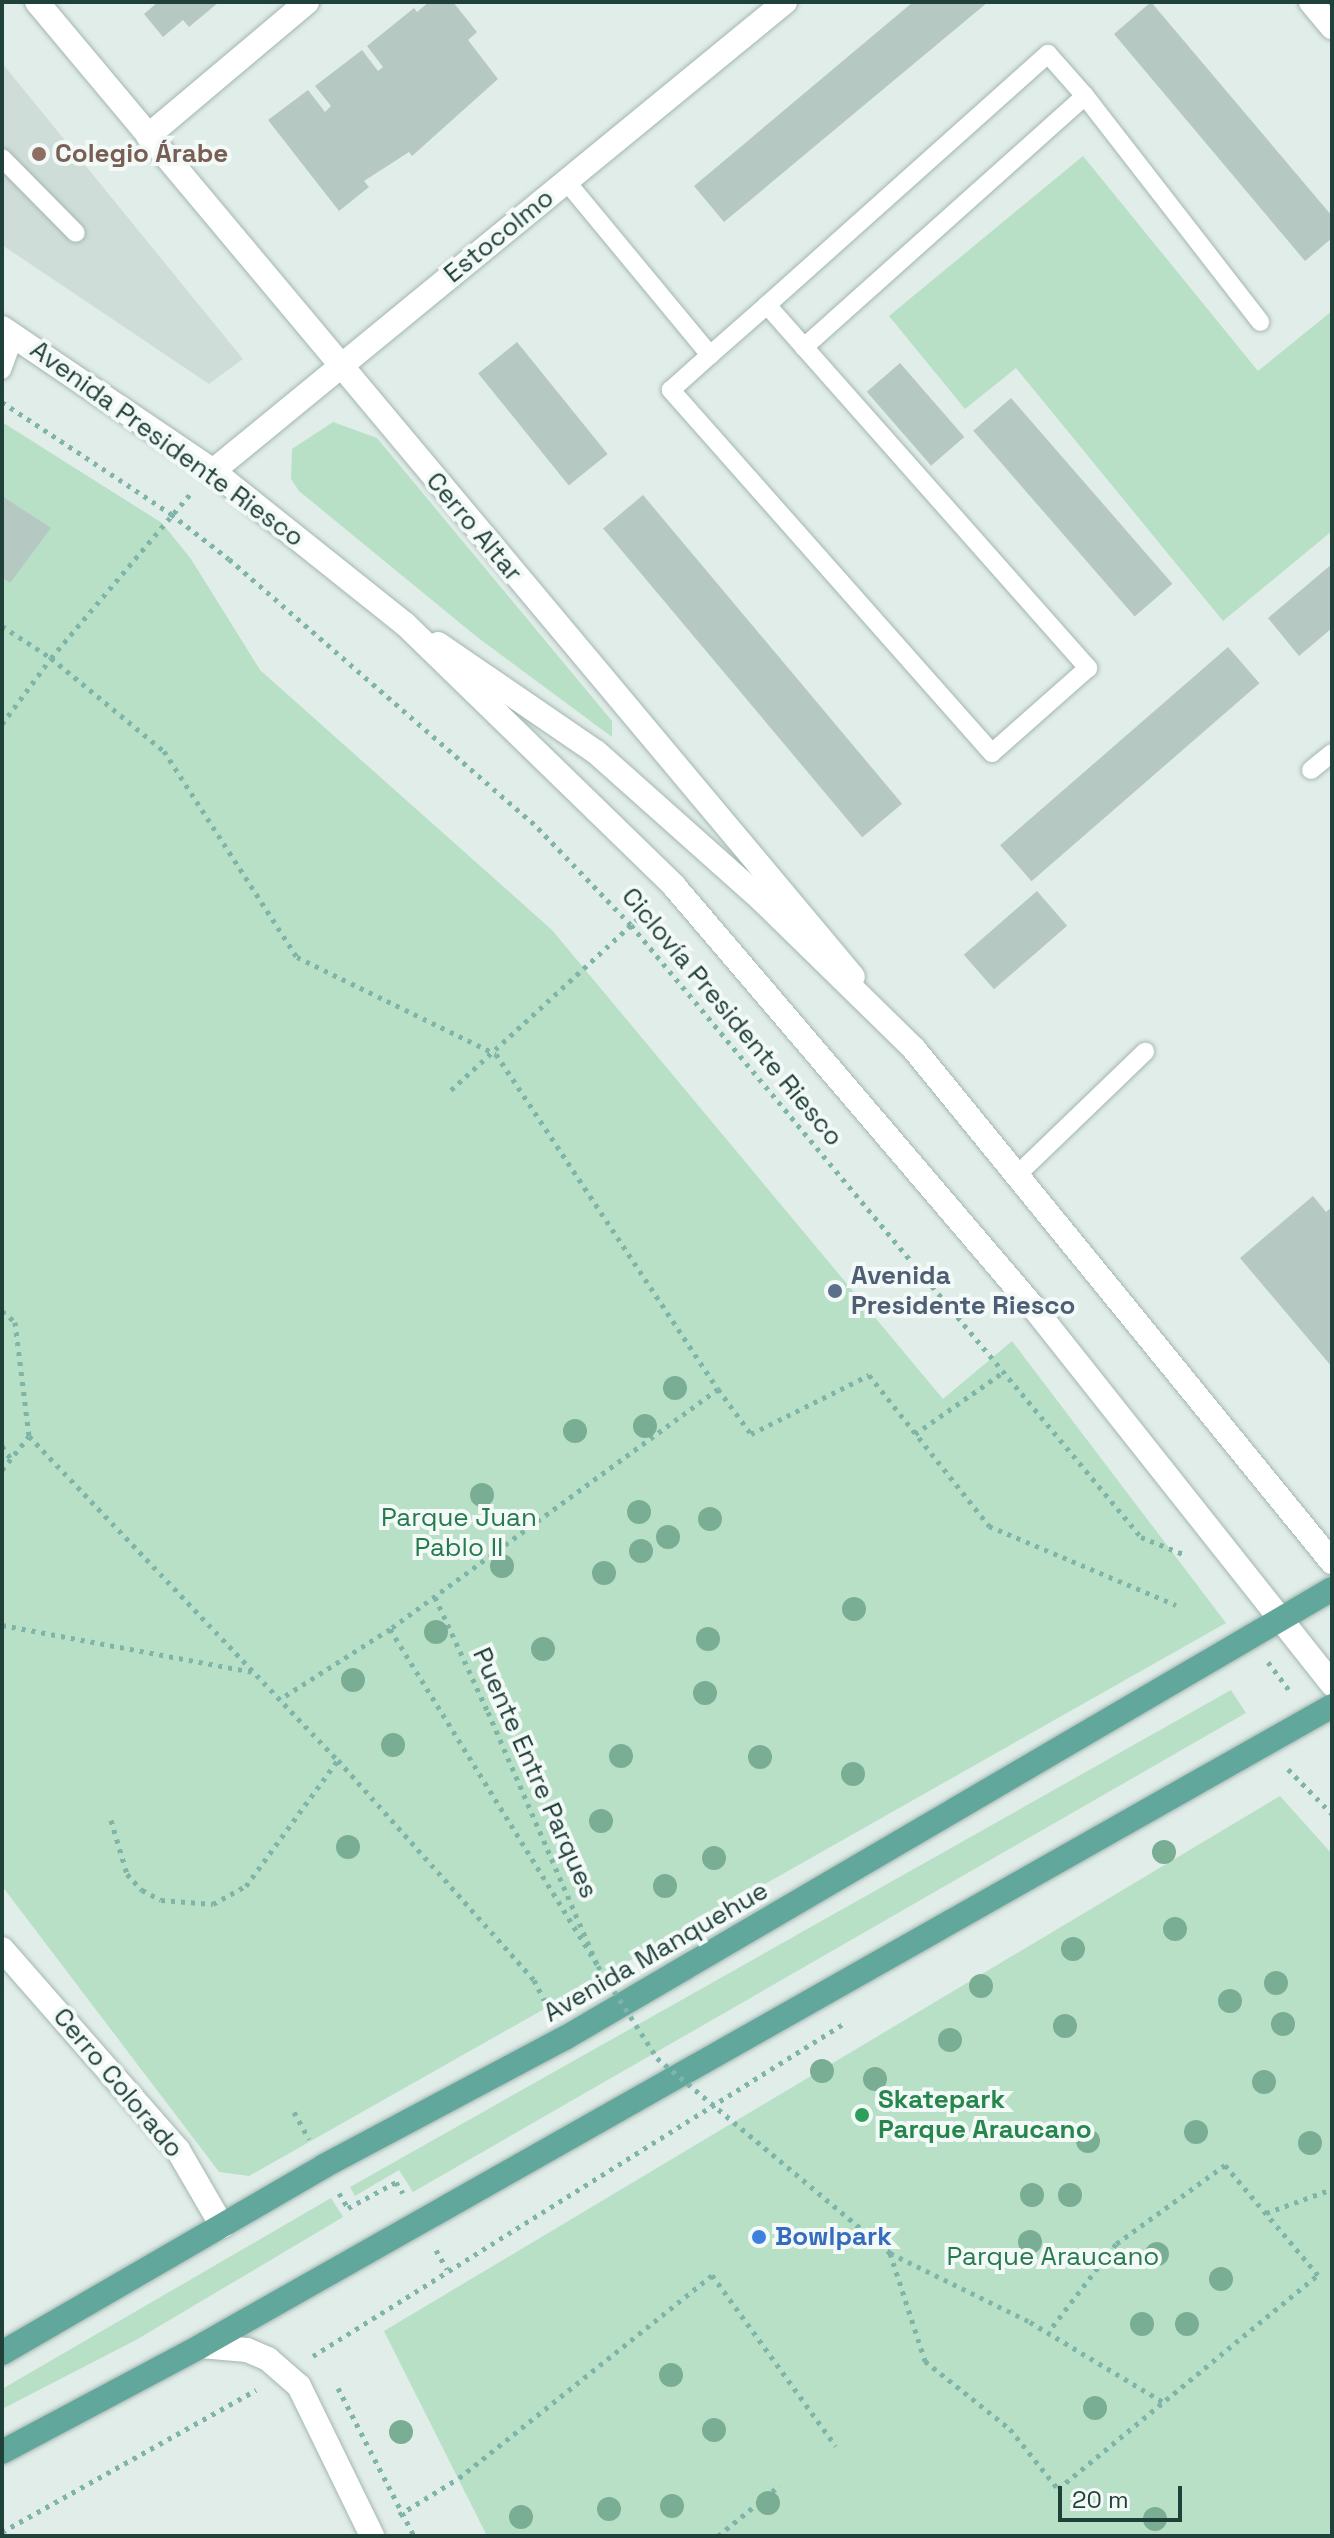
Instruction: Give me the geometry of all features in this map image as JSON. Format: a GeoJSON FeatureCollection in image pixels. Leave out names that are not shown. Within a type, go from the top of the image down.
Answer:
{"type":"FeatureCollection","features":[{"type":"Feature","properties":{"kind":"main road","name":"Cerro Altar"},"geometry":{"type":"LineString","coordinates":[[37,2],[339,367],[914,1049]]}},
{"type":"Feature","properties":{"kind":"main road"},"geometry":{"type":"LineString","coordinates":[[148,136],[307,2]]}},
{"type":"Feature","properties":{"kind":"main road","name":"Estocolmo"},"geometry":{"type":"LineString","coordinates":[[213,471],[785,2]]}},
{"type":"Feature","properties":{"kind":"main road"},"geometry":{"type":"LineString","coordinates":[[1311,2],[1332,27]]}},
{"type":"Feature","properties":{"kind":"main road","name":"Avenida Presidente Riesco"},"geometry":{"type":"LineString","coordinates":[[8,332],[213,471],[405,624],[674,886],[1034,1308],[1332,1684]]}},
{"type":"Feature","properties":{"kind":"main road","name":"Avenida Presidente Riesco"},"geometry":{"type":"LineString","coordinates":[[405,624],[529,702],[596,752],[763,901],[914,1049],[1332,1562]]}},
{"type":"Feature","properties":{"kind":"main road","name":"Avenida Manquehue"},"geometry":{"type":"LineString","coordinates":[[2,2353],[324,2166],[565,2038],[1332,1589]]}},
{"type":"Feature","properties":{"kind":"main road"},"geometry":{"type":"LineString","coordinates":[[2,2452],[201,2346],[1332,1706]]}},
{"type":"Feature","properties":{"kind":"main road","name":"Cerro Colorado"},"geometry":{"type":"LineString","coordinates":[[2,1949],[178,2150],[222,2226]]}},
{"type":"Feature","properties":{"kind":"main road"},"geometry":{"type":"LineString","coordinates":[[201,2346],[247,2350],[287,2373],[309,2401],[371,2534]]}},
{"type":"Feature","properties":{"kind":"lane"},"geometry":{"type":"LineString","coordinates":[[767,305],[1088,668],[992,753],[671,390],[1048,54],[1085,96],[1260,322]]}},
{"type":"Feature","properties":{"kind":"lane"},"geometry":{"type":"LineString","coordinates":[[804,347],[1085,96]]}},
{"type":"Feature","properties":{"kind":"lane"},"geometry":{"type":"LineString","coordinates":[[2,158],[76,233]]}},
{"type":"Feature","properties":{"kind":"lane"},"geometry":{"type":"LineString","coordinates":[[566,181],[710,355]]}},
{"type":"Feature","properties":{"kind":"lane"},"geometry":{"type":"LineString","coordinates":[[2,370],[8,332]]}},
{"type":"Feature","properties":{"kind":"lane"},"geometry":{"type":"LineString","coordinates":[[1311,770],[1332,753]]}},
{"type":"Feature","properties":{"kind":"lane"},"geometry":{"type":"LineString","coordinates":[[1017,1175],[1145,1052]]}},
{"type":"Feature","properties":{"kind":"path","name":"Ciclovía Presidente Riesco"},"geometry":{"type":"LineString","coordinates":[[2,402],[173,512],[538,828],[631,925],[1141,1537],[1181,1551],[1190,1563]]}},
{"type":"Feature","properties":{"kind":"path"},"geometry":{"type":"LineString","coordinates":[[2,724],[51,658],[173,512]]}},
{"type":"Feature","properties":{"kind":"path"},"geometry":{"type":"LineString","coordinates":[[2,626],[51,658],[164,751],[297,957],[496,1054],[751,1434],[869,1375],[989,1526],[1176,1605]]}},
{"type":"Feature","properties":{"kind":"path"},"geometry":{"type":"LineString","coordinates":[[451,1090],[496,1054],[674,886]]}},
{"type":"Feature","properties":{"kind":"path"},"geometry":{"type":"LineString","coordinates":[[2,1311],[15,1322],[29,1436],[338,1760],[534,1980],[565,2038]]}},
{"type":"Feature","properties":{"kind":"path"},"geometry":{"type":"LineString","coordinates":[[915,1434],[1005,1371]]}},
{"type":"Feature","properties":{"kind":"path"},"geometry":{"type":"LineString","coordinates":[[280,1699],[390,1629],[718,1389]]}},
{"type":"Feature","properties":{"kind":"path"},"geometry":{"type":"LineString","coordinates":[[2,1470],[29,1436]]}},
{"type":"Feature","properties":{"kind":"path"},"geometry":{"type":"LineString","coordinates":[[2,1446],[11,1459]]}},
{"type":"Feature","properties":{"kind":"path","name":"Puente Entre Parques"},"geometry":{"type":"LineString","coordinates":[[435,1597],[598,1966]]}},
{"type":"Feature","properties":{"kind":"path"},"geometry":{"type":"LineString","coordinates":[[2,1625],[255,1672]]}},
{"type":"Feature","properties":{"kind":"path","name":"Puente Entre Parques"},"geometry":{"type":"LineString","coordinates":[[390,1629],[657,2058],[890,2253],[1049,2331],[1163,2402]]}},
{"type":"Feature","properties":{"kind":"path"},"geometry":{"type":"LineString","coordinates":[[1250,1637],[1309,1718]]}},
{"type":"Feature","properties":{"kind":"path"},"geometry":{"type":"LineString","coordinates":[[111,1820],[127,1874],[142,1890],[161,1900],[213,1904],[231,1899],[246,1886],[338,1760]]}},
{"type":"Feature","properties":{"kind":"path"},"geometry":{"type":"LineString","coordinates":[[1285,1766],[1332,1814]]}},
{"type":"Feature","properties":{"kind":"path"},"geometry":{"type":"LineString","coordinates":[[2,2532],[287,2373],[855,2017]]}},
{"type":"Feature","properties":{"kind":"path"},"geometry":{"type":"LineString","coordinates":[[294,2112],[348,2208],[396,2182],[447,2270]]}},
{"type":"Feature","properties":{"kind":"path"},"geometry":{"type":"LineString","coordinates":[[890,2253],[925,2361],[1010,2429],[1058,2489],[1318,2275],[1225,2165],[1116,2244],[1049,2331]]}},
{"type":"Feature","properties":{"kind":"path"},"geometry":{"type":"LineString","coordinates":[[1266,2213],[1332,2189]]}},
{"type":"Feature","properties":{"kind":"path"},"geometry":{"type":"LineString","coordinates":[[371,2534],[459,2478],[712,2275],[836,2446]]}},
{"type":"Feature","properties":{"kind":"path"},"geometry":{"type":"LineString","coordinates":[[718,2536],[780,2485]]}},
{"type":"Feature","properties":{"kind":"shaded area","name":"Colegio Árabe"},"geometry":{"type":"Polygon","coordinates":[[[2,63],[243,359],[209,384],[2,245],[2,63]]]}},
{"type":"Feature","properties":{"kind":"green space"},"geometry":{"type":"Polygon","coordinates":[[[1083,156],[1258,371],[1332,311],[1332,531],[1223,621],[1016,368],[965,409],[889,316],[1083,156]]]}},
{"type":"Feature","properties":{"kind":"green space","name":"Parque Juan Pablo II"},"geometry":{"type":"Polygon","coordinates":[[[2,422],[162,523],[191,559],[260,670],[552,930],[943,1399],[1012,1341],[1226,1623],[249,2176],[219,2172],[2,1886],[2,422]]]}},
{"type":"Feature","properties":{"kind":"green space"},"geometry":{"type":"Polygon","coordinates":[[[333,422],[377,438],[612,721],[612,737],[477,637],[299,491],[291,479],[292,449],[333,422]]]}},
{"type":"Feature","properties":{"kind":"green space"},"geometry":{"type":"Polygon","coordinates":[[[1231,1690],[1246,1713],[413,2192],[399,2170],[355,2196],[350,2187],[1231,1690]]]}},
{"type":"Feature","properties":{"kind":"green space","name":"Parque Araucano"},"geometry":{"type":"Polygon","coordinates":[[[1280,1796],[1332,1854],[1332,2536],[487,2536],[384,2331],[1280,1796]]]}},
{"type":"Feature","properties":{"kind":"green space"},"geometry":{"type":"Polygon","coordinates":[[[331,2198],[343,2217],[136,2340],[2,2409],[2,2389],[331,2198]]]}},
{"type":"Feature","properties":{"kind":"building"},"geometry":{"type":"Polygon","coordinates":[[[158,2],[219,2],[189,27],[183,20],[163,37],[144,14],[158,2]]]}},
{"type":"Feature","properties":{"kind":"building"},"geometry":{"type":"Polygon","coordinates":[[[429,2],[453,2],[477,32],[468,40],[498,79],[412,156],[409,152],[364,181],[369,187],[339,211],[268,120],[308,90],[325,112],[331,106],[315,86],[362,50],[378,71],[383,67],[367,46],[414,8],[417,12],[429,2]]]}},
{"type":"Feature","properties":{"kind":"building"},"geometry":{"type":"Polygon","coordinates":[[[913,2],[988,2],[724,222],[694,186],[913,2]]]}},
{"type":"Feature","properties":{"kind":"building"},"geometry":{"type":"Polygon","coordinates":[[[1151,2],[1332,216],[1332,238],[1305,261],[1114,34],[1151,2]]]}},
{"type":"Feature","properties":{"kind":"building"},"geometry":{"type":"Polygon","coordinates":[[[517,342],[608,454],[569,485],[478,373],[517,342]]]}},
{"type":"Feature","properties":{"kind":"building"},"geometry":{"type":"Polygon","coordinates":[[[900,363],[964,437],[931,466],[867,392],[900,363]]]}},
{"type":"Feature","properties":{"kind":"building"},"geometry":{"type":"Polygon","coordinates":[[[1011,398],[1172,584],[1135,616],[973,431],[1011,398]]]}},
{"type":"Feature","properties":{"kind":"building"},"geometry":{"type":"Polygon","coordinates":[[[643,495],[902,804],[862,837],[603,528],[643,495]]]}},
{"type":"Feature","properties":{"kind":"building"},"geometry":{"type":"Polygon","coordinates":[[[2,496],[51,528],[10,583],[2,577],[2,496]]]}},
{"type":"Feature","properties":{"kind":"building"},"geometry":{"type":"Polygon","coordinates":[[[1332,564],[1332,628],[1299,656],[1268,618],[1332,564]]]}},
{"type":"Feature","properties":{"kind":"building"},"geometry":{"type":"Polygon","coordinates":[[[1228,647],[1259,683],[1032,881],[1000,845],[1228,647]]]}},
{"type":"Feature","properties":{"kind":"building"},"geometry":{"type":"Polygon","coordinates":[[[1037,891],[1067,926],[994,989],[964,955],[1037,891]]]}},
{"type":"Feature","properties":{"kind":"building"},"geometry":{"type":"Polygon","coordinates":[[[1313,1196],[1326,1212],[1332,1207],[1332,1367],[1240,1258],[1313,1196]]]}},
{"type":"Feature","properties":{"kind":"place","name":"Colegio Árabe"},"geometry":{"type":"Point","coordinates":[39,154]}},
{"type":"Feature","properties":{"kind":"place","name":"Avenida Presidente Riesco"},"geometry":{"type":"Point","coordinates":[835,1291]}},
{"type":"Feature","properties":{"kind":"place","name":"Skatepark Parque Araucano"},"geometry":{"type":"Point","coordinates":[862,2115]}},
{"type":"Feature","properties":{"kind":"place","name":"Bowlpark"},"geometry":{"type":"Point","coordinates":[759,2237]}}]}
